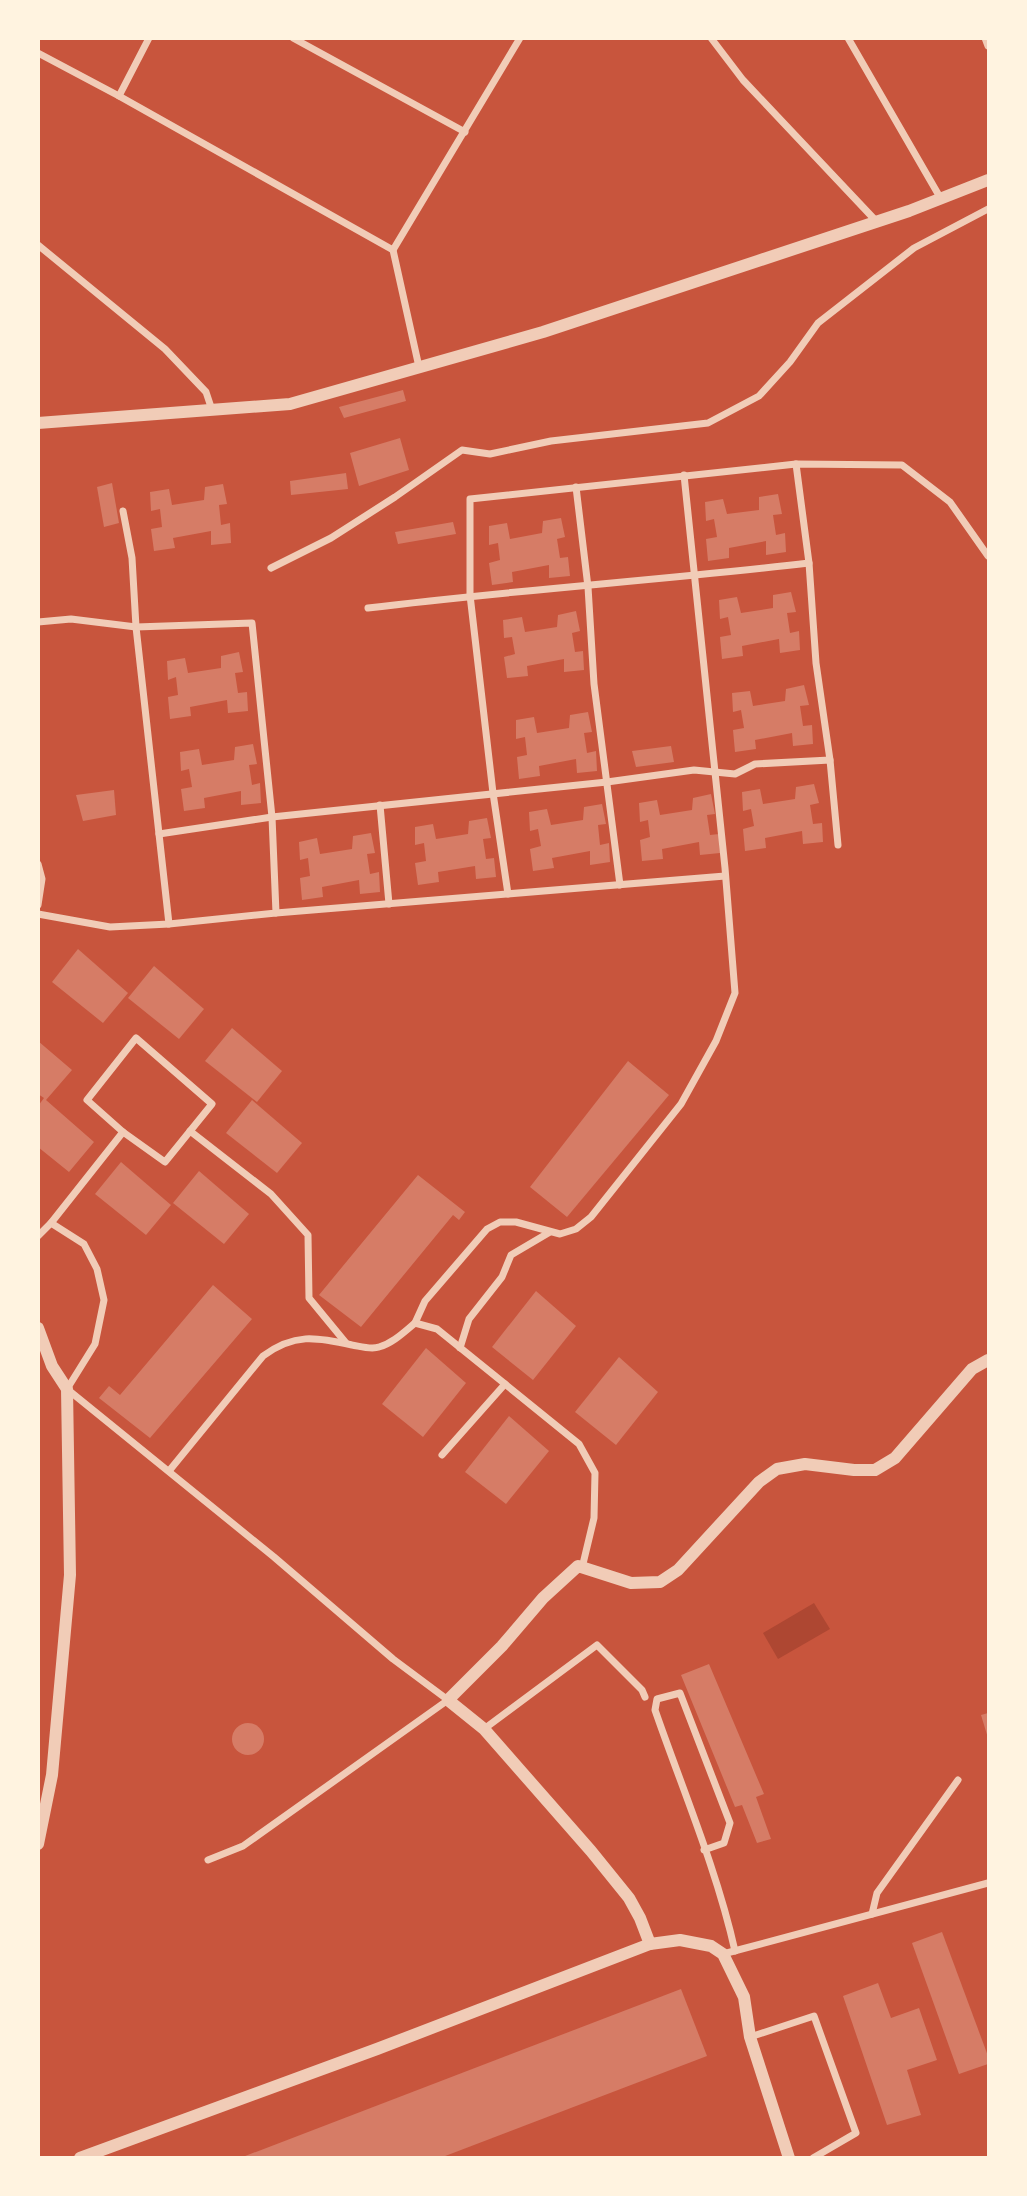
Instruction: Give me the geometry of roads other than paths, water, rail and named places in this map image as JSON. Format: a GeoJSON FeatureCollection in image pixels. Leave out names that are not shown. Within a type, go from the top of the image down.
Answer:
{"type":"FeatureCollection","features":[{"type":"Feature","properties":{"kind":"street"},"geometry":{"type":"LineString","coordinates":[[119,96],[149,38]]}},
{"type":"Feature","properties":{"kind":"street"},"geometry":{"type":"LineString","coordinates":[[293,38],[465,132]]}},
{"type":"Feature","properties":{"kind":"street"},"geometry":{"type":"LineString","coordinates":[[711,38],[743,80],[877,222]]}},
{"type":"Feature","properties":{"kind":"street"},"geometry":{"type":"LineString","coordinates":[[848,38],[941,199]]}},
{"type":"Feature","properties":{"kind":"street"},"geometry":{"type":"LineString","coordinates":[[985,38],[989,46]]}},
{"type":"Feature","properties":{"kind":"street"},"geometry":{"type":"LineString","coordinates":[[419,367],[393,250],[519,39]]}},
{"type":"Feature","properties":{"kind":"street"},"geometry":{"type":"LineString","coordinates":[[38,53],[393,250]]}},
{"type":"Feature","properties":{"kind":"street"},"geometry":{"type":"LineString","coordinates":[[38,423],[289,404],[542,332],[877,222],[989,180]]}},
{"type":"Feature","properties":{"kind":"street"},"geometry":{"type":"LineString","coordinates":[[271,569],[331,538],[462,450],[489,454],[551,441],[708,423],[759,396],[790,362],[818,323],[914,248],[989,209]]}},
{"type":"Feature","properties":{"kind":"street"},"geometry":{"type":"LineString","coordinates":[[38,245],[165,349],[206,392],[212,410]]}},
{"type":"Feature","properties":{"kind":"street"},"geometry":{"type":"LineString","coordinates":[[796,464],[838,845]]}},
{"type":"Feature","properties":{"kind":"street"},"geometry":{"type":"LineString","coordinates":[[508,894],[493,793],[470,595],[470,499],[796,464],[902,465],[950,502],[989,556]]}},
{"type":"Feature","properties":{"kind":"street"},"geometry":{"type":"LineString","coordinates":[[169,1471],[263,1356],[280,1343],[300,1339],[377,1348],[396,1339],[415,1323],[425,1301],[487,1229],[500,1222],[516,1222],[560,1234],[576,1229],[591,1217],[681,1104],[716,1041],[734,993],[725,876],[684,475]]}},
{"type":"Feature","properties":{"kind":"street"},"geometry":{"type":"LineString","coordinates":[[576,487],[588,587],[594,684],[620,885]]}},
{"type":"Feature","properties":{"kind":"street"},"geometry":{"type":"LineString","coordinates":[[123,511],[132,558],[136,627],[169,924]]}},
{"type":"Feature","properties":{"kind":"street"},"geometry":{"type":"LineString","coordinates":[[368,608],[470,595],[588,587],[808,563]]}},
{"type":"Feature","properties":{"kind":"street"},"geometry":{"type":"LineString","coordinates":[[38,622],[71,619],[136,627],[252,623],[272,817],[276,913]]}},
{"type":"Feature","properties":{"kind":"street"},"geometry":{"type":"LineString","coordinates":[[159,834],[272,817],[607,782],[694,770],[735,774],[755,764],[830,760]]}},
{"type":"Feature","properties":{"kind":"street"},"geometry":{"type":"LineString","coordinates":[[380,805],[389,904]]}},
{"type":"Feature","properties":{"kind":"street"},"geometry":{"type":"LineString","coordinates":[[38,864],[42,879],[38,905]]}},
{"type":"Feature","properties":{"kind":"street"},"geometry":{"type":"LineString","coordinates":[[38,914],[110,927],[169,924],[725,876]]}},
{"type":"Feature","properties":{"kind":"street"},"geometry":{"type":"LineString","coordinates":[[136,1038],[212,1104],[165,1162],[123,1132],[87,1100],[136,1038]]}},
{"type":"Feature","properties":{"kind":"street"},"geometry":{"type":"LineString","coordinates":[[190,1131],[271,1194],[308,1235],[309,1298],[347,1344]]}},
{"type":"Feature","properties":{"kind":"street"},"geometry":{"type":"LineString","coordinates":[[38,1236],[123,1132]]}},
{"type":"Feature","properties":{"kind":"street"},"geometry":{"type":"LineString","coordinates":[[38,1844],[52,1775],[70,1575],[67,1389],[95,1344],[104,1300],[97,1269],[84,1244],[51,1223]]}},
{"type":"Feature","properties":{"kind":"street"},"geometry":{"type":"LineString","coordinates":[[460,1348],[468,1319],[502,1277],[511,1255],[551,1232]]}},
{"type":"Feature","properties":{"kind":"street"},"geometry":{"type":"LineString","coordinates":[[415,1323],[437,1329],[579,1444],[595,1473],[594,1518],[582,1567]]}},
{"type":"Feature","properties":{"kind":"street"},"geometry":{"type":"LineString","coordinates":[[38,1328],[52,1366],[67,1389],[275,1557],[393,1659],[484,1729],[592,1851],[629,1898],[650,1944]]}},
{"type":"Feature","properties":{"kind":"street"},"geometry":{"type":"LineString","coordinates":[[208,1860],[243,1846],[448,1700],[502,1646],[543,1598],[578,1566],[631,1583],[660,1583],[678,1570],[759,1482],[777,1469],[805,1464],[854,1470],[875,1469],[895,1458],[971,1369],[989,1360]]}},
{"type":"Feature","properties":{"kind":"street"},"geometry":{"type":"LineString","coordinates":[[442,1455],[505,1384]]}},
{"type":"Feature","properties":{"kind":"street"},"geometry":{"type":"LineString","coordinates":[[484,1729],[597,1645],[642,1690],[645,1697]]}},
{"type":"Feature","properties":{"kind":"street"},"geometry":{"type":"LineString","coordinates":[[704,1850],[724,1843],[730,1823],[680,1693],[657,1699],[655,1710],[728,1920],[729,1952],[744,1997],[750,2037],[789,2158]]}},
{"type":"Feature","properties":{"kind":"street"},"geometry":{"type":"LineString","coordinates":[[872,1914],[877,1893],[958,1780]]}},
{"type":"Feature","properties":{"kind":"street"},"geometry":{"type":"LineString","coordinates":[[80,2158],[377,2049],[650,1944],[680,1940],[729,1952],[989,1883]]}},
{"type":"Feature","properties":{"kind":"street"},"geometry":{"type":"LineString","coordinates":[[750,2037],[814,2016],[856,2133],[813,2158]]}}]}
